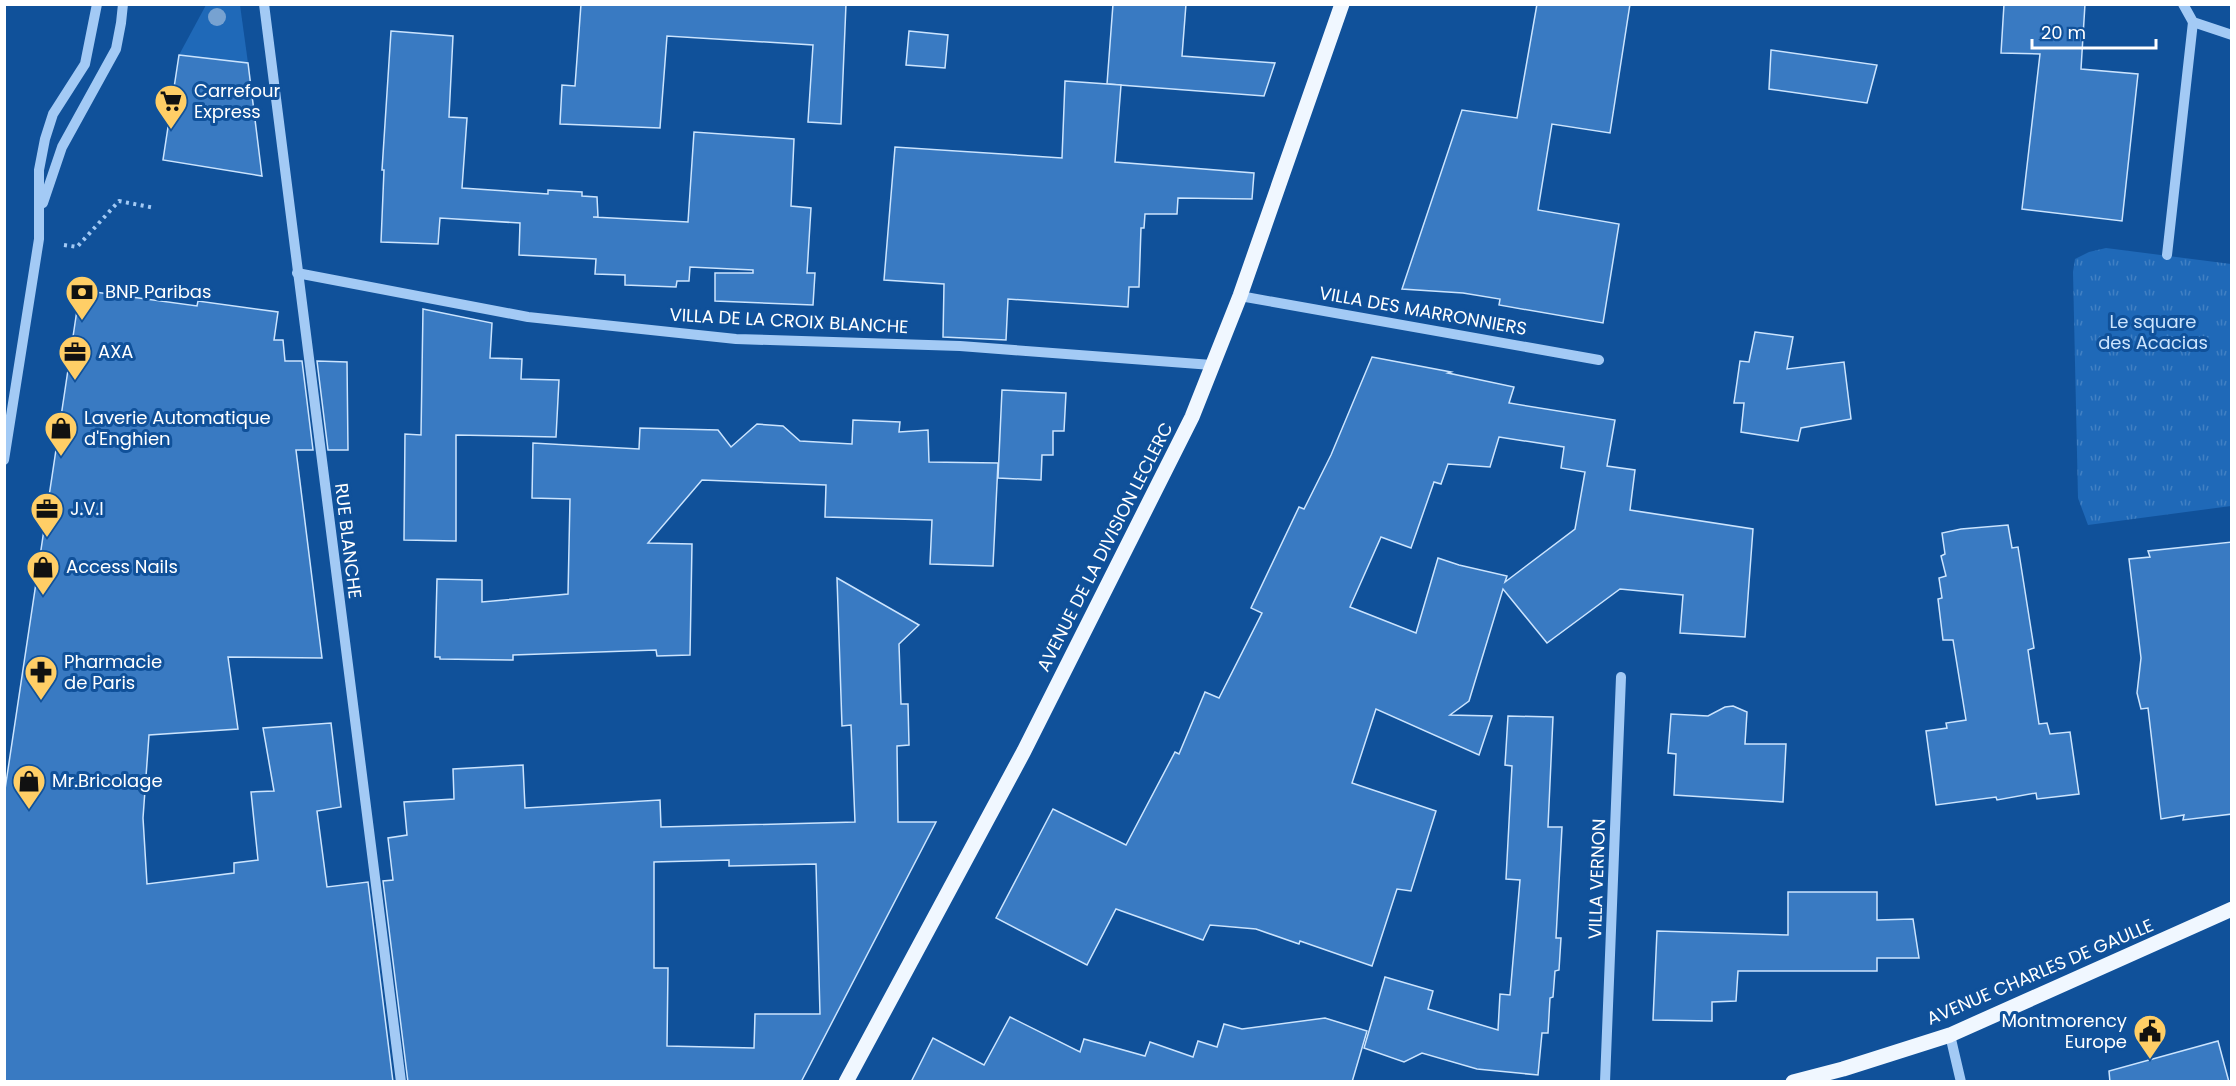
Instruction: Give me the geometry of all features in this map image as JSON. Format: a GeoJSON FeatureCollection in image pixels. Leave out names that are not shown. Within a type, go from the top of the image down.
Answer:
{"type":"FeatureCollection","features":[{"type":"Feature","properties":{"kind":"main road","name":"AVENUE DE LA DIVISION LECLERC"},"geometry":{"type":"LineString","coordinates":[[846,1082],[1024,751],[1192,417],[1240,296],[1342,4]]}},
{"type":"Feature","properties":{"kind":"main road","name":"AVENUE CHARLES DE GAULLE"},"geometry":{"type":"LineString","coordinates":[[1793,1082],[1843,1069],[1950,1035],[2232,909]]}},
{"type":"Feature","properties":{"kind":"street"},"geometry":{"type":"LineString","coordinates":[[4,460],[39,239],[39,170],[45,139],[53,114],[86,64],[97,4]]}},
{"type":"Feature","properties":{"kind":"street"},"geometry":{"type":"LineString","coordinates":[[40,212],[62,147],[116,49],[123,4]]}},
{"type":"Feature","properties":{"kind":"street","name":"RUE BLANCHE"},"geometry":{"type":"LineString","coordinates":[[264,4],[401,1082]]}},
{"type":"Feature","properties":{"kind":"street"},"geometry":{"type":"LineString","coordinates":[[2167,255],[2193,22],[2183,4]]}},
{"type":"Feature","properties":{"kind":"street"},"geometry":{"type":"LineString","coordinates":[[2193,22],[2232,35]]}},
{"type":"Feature","properties":{"kind":"street","name":"VILLA DE LA CROIX BLANCHE"},"geometry":{"type":"LineString","coordinates":[[297,273],[528,317],[736,339],[960,346],[1212,365]]}},
{"type":"Feature","properties":{"kind":"street","name":"VILLA DES MARRONNIERS"},"geometry":{"type":"LineString","coordinates":[[1240,296],[1599,360]]}},
{"type":"Feature","properties":{"kind":"street","name":"VILLA VERNON"},"geometry":{"type":"LineString","coordinates":[[1605,1082],[1621,677]]}},
{"type":"Feature","properties":{"kind":"street"},"geometry":{"type":"LineString","coordinates":[[1950,1035],[1961,1082]]}},
{"type":"Feature","properties":{"kind":"path"},"geometry":{"type":"LineString","coordinates":[[39,239],[77,248],[119,201],[155,208]]}},
{"type":"Feature","properties":{"kind":"green space"},"geometry":{"type":"Polygon","coordinates":[[[206,5],[240,5],[248,63],[179,55],[206,5]]]}},
{"type":"Feature","properties":{"kind":"green space","name":"Le square des Acacias"},"geometry":{"type":"Polygon","coordinates":[[[2106,248],[2231,264],[2231,506],[2088,525],[2078,498],[2073,272],[2075,259],[2089,252],[2106,248]]]}},
{"type":"Feature","properties":{"kind":"building"},"geometry":{"type":"Polygon","coordinates":[[[581,4],[846,4],[841,124],[808,122],[813,45],[667,36],[660,128],[560,124],[562,85],[575,86],[581,4]]]}},
{"type":"Feature","properties":{"kind":"building"},"geometry":{"type":"Polygon","coordinates":[[[1113,4],[1186,4],[1182,56],[1275,63],[1264,96],[1107,84],[1113,4]]]}},
{"type":"Feature","properties":{"kind":"building"},"geometry":{"type":"Polygon","coordinates":[[[1537,4],[1630,4],[1610,133],[1552,124],[1538,210],[1619,224],[1603,323],[1499,305],[1500,299],[1463,293],[1402,289],[1462,110],[1517,118],[1537,4]]]}},
{"type":"Feature","properties":{"kind":"building"},"geometry":{"type":"Polygon","coordinates":[[[2004,4],[2085,4],[2081,69],[2138,74],[2122,221],[2022,209],[2040,54],[2001,53],[2004,4]]]}},
{"type":"Feature","properties":{"kind":"building"},"geometry":{"type":"Polygon","coordinates":[[[391,31],[453,36],[449,117],[467,118],[462,188],[548,194],[548,190],[582,192],[582,196],[597,197],[598,217],[593,217],[688,222],[694,132],[794,139],[791,206],[811,208],[807,273],[815,273],[813,305],[715,301],[715,273],[753,273],[753,270],[690,267],[689,281],[677,281],[676,287],[625,285],[625,275],[595,274],[596,259],[519,255],[520,223],[440,218],[438,244],[381,242],[384,170],[382,170],[391,31]]]}},
{"type":"Feature","properties":{"kind":"building"},"geometry":{"type":"Polygon","coordinates":[[[909,31],[948,35],[945,68],[906,65],[909,31]]]}},
{"type":"Feature","properties":{"kind":"building"},"geometry":{"type":"Polygon","coordinates":[[[1771,50],[1877,65],[1867,103],[1769,89],[1771,50]]]}},
{"type":"Feature","properties":{"kind":"building"},"geometry":{"type":"Polygon","coordinates":[[[179,55],[248,63],[262,176],[163,160],[179,55]]]}},
{"type":"Feature","properties":{"kind":"building"},"geometry":{"type":"Polygon","coordinates":[[[1065,81],[1121,85],[1115,162],[1254,173],[1252,199],[1178,198],[1177,214],[1145,214],[1144,228],[1141,228],[1139,287],[1129,287],[1128,307],[1008,299],[1006,340],[943,337],[944,284],[884,280],[895,147],[1062,158],[1065,81]]]}},
{"type":"Feature","properties":{"kind":"building"},"geometry":{"type":"Polygon","coordinates":[[[80,290],[197,306],[198,301],[278,312],[274,340],[283,340],[285,361],[302,361],[313,450],[296,450],[322,658],[228,657],[238,729],[149,735],[143,818],[147,884],[234,873],[234,863],[258,860],[251,792],[274,791],[263,728],[331,723],[341,807],[317,811],[327,887],[368,882],[393,1082],[4,1082],[4,796],[80,290]]]}},
{"type":"Feature","properties":{"kind":"building"},"geometry":{"type":"Polygon","coordinates":[[[423,309],[492,323],[490,358],[522,359],[521,379],[559,380],[556,437],[456,435],[456,541],[404,540],[405,434],[421,435],[423,309]]]}},
{"type":"Feature","properties":{"kind":"building"},"geometry":{"type":"Polygon","coordinates":[[[1755,332],[1793,337],[1787,369],[1844,362],[1851,419],[1801,428],[1798,441],[1741,432],[1744,403],[1734,403],[1740,361],[1749,362],[1755,332]]]}},
{"type":"Feature","properties":{"kind":"building"},"geometry":{"type":"Polygon","coordinates":[[[1372,357],[1514,387],[1509,403],[1615,420],[1607,466],[1635,470],[1630,510],[1753,529],[1745,637],[1680,633],[1683,595],[1620,589],[1547,643],[1503,589],[1469,701],[1450,715],[1492,716],[1479,755],[1376,709],[1352,783],[1436,811],[1411,891],[1397,889],[1372,966],[1300,941],[1299,944],[1256,929],[1210,925],[1203,940],[1116,909],[1087,965],[996,918],[1053,809],[1126,845],[1175,752],[1179,754],[1205,692],[1219,698],[1262,613],[1251,608],[1299,507],[1304,509],[1331,455],[1372,357]],[[1499,437],[1490,467],[1448,464],[1441,484],[1434,482],[1411,548],[1381,537],[1350,607],[1416,633],[1438,558],[1507,576],[1505,582],[1575,529],[1585,472],[1561,468],[1564,447],[1499,437]]]}},
{"type":"Feature","properties":{"kind":"building"},"geometry":{"type":"Polygon","coordinates":[[[317,361],[347,362],[348,450],[328,450],[317,361]]]}},
{"type":"Feature","properties":{"kind":"building"},"geometry":{"type":"Polygon","coordinates":[[[1002,390],[1066,393],[1064,431],[1053,431],[1053,455],[1042,455],[1041,480],[998,478],[1002,390]]]}},
{"type":"Feature","properties":{"kind":"building"},"geometry":{"type":"Polygon","coordinates":[[[853,420],[900,422],[899,432],[928,430],[929,462],[998,463],[993,566],[930,564],[932,520],[825,517],[826,485],[702,480],[648,543],[692,544],[690,655],[657,656],[656,650],[513,655],[513,660],[440,659],[440,657],[435,657],[437,579],[482,580],[482,602],[568,594],[570,499],[532,498],[533,443],[639,449],[640,428],[718,430],[731,447],[757,424],[783,426],[800,441],[852,444],[853,420]]]}},
{"type":"Feature","properties":{"kind":"building"},"geometry":{"type":"Polygon","coordinates":[[[2008,525],[2012,548],[2018,547],[2034,648],[2028,650],[2039,724],[2047,723],[2050,734],[2070,732],[2079,794],[2037,799],[2036,793],[1997,800],[1996,797],[1936,805],[1926,731],[1947,728],[1946,723],[1966,720],[1953,640],[1943,640],[1938,599],[1942,598],[1939,578],[1946,576],[1941,556],[1945,554],[1942,533],[2008,525]]]}},
{"type":"Feature","properties":{"kind":"building"},"geometry":{"type":"Polygon","coordinates":[[[2232,542],[2232,814],[2183,820],[2184,815],[2161,819],[2148,708],[2141,709],[2137,693],[2141,658],[2129,559],[2150,557],[2148,551],[2232,542]]]}},
{"type":"Feature","properties":{"kind":"building"},"geometry":{"type":"Polygon","coordinates":[[[837,578],[919,625],[899,644],[901,704],[908,704],[909,745],[897,746],[898,822],[936,822],[801,1082],[408,1082],[383,881],[393,880],[388,838],[407,835],[404,802],[454,799],[453,769],[523,765],[525,808],[660,800],[661,827],[855,822],[851,725],[842,726],[837,578]],[[729,860],[654,862],[654,968],[668,968],[667,1046],[754,1048],[755,1014],[820,1014],[816,864],[729,866],[729,860]]]}},
{"type":"Feature","properties":{"kind":"building"},"geometry":{"type":"Polygon","coordinates":[[[1733,706],[1747,712],[1745,744],[1786,744],[1783,802],[1674,795],[1676,754],[1668,753],[1671,714],[1708,716],[1725,707],[1733,706]]]}},
{"type":"Feature","properties":{"kind":"building"},"geometry":{"type":"Polygon","coordinates":[[[1508,716],[1553,717],[1548,827],[1562,827],[1556,938],[1561,938],[1559,970],[1555,971],[1553,997],[1550,998],[1548,1033],[1542,1033],[1538,1075],[1477,1069],[1422,1053],[1404,1062],[1364,1048],[1385,977],[1433,991],[1428,1009],[1498,1030],[1500,994],[1510,995],[1520,880],[1506,879],[1512,766],[1505,765],[1508,716]]]}},
{"type":"Feature","properties":{"kind":"building"},"geometry":{"type":"Polygon","coordinates":[[[1788,892],[1877,892],[1877,920],[1913,919],[1919,958],[1877,958],[1877,971],[1738,971],[1736,1001],[1712,1002],[1712,1021],[1653,1020],[1657,931],[1788,935],[1788,892]]]}},
{"type":"Feature","properties":{"kind":"building"},"geometry":{"type":"Polygon","coordinates":[[[1010,1017],[1080,1052],[1084,1039],[1145,1056],[1150,1042],[1193,1057],[1198,1041],[1217,1047],[1224,1024],[1242,1029],[1325,1018],[1367,1031],[1352,1082],[911,1082],[933,1038],[984,1065],[1010,1017]]]}},
{"type":"Feature","properties":{"kind":"building"},"geometry":{"type":"Polygon","coordinates":[[[2218,1041],[2229,1082],[2110,1082],[2109,1071],[2218,1041]]]}},
{"type":"Feature","properties":{"kind":"place","name":"Carrefour Express"},"geometry":{"type":"Point","coordinates":[171,130]}},
{"type":"Feature","properties":{"kind":"place","name":"BNP Paribas"},"geometry":{"type":"Point","coordinates":[82,321]}},
{"type":"Feature","properties":{"kind":"place","name":"AXA"},"geometry":{"type":"Point","coordinates":[75,381]}},
{"type":"Feature","properties":{"kind":"place","name":"Laverie Automatique d'Enghien"},"geometry":{"type":"Point","coordinates":[61,457]}},
{"type":"Feature","properties":{"kind":"place","name":"J.V.I"},"geometry":{"type":"Point","coordinates":[47,538]}},
{"type":"Feature","properties":{"kind":"place","name":"Access Nails"},"geometry":{"type":"Point","coordinates":[43,596]}},
{"type":"Feature","properties":{"kind":"place","name":"Pharmacie de Paris"},"geometry":{"type":"Point","coordinates":[41,701]}},
{"type":"Feature","properties":{"kind":"place","name":"Mr.Bricolage"},"geometry":{"type":"Point","coordinates":[29,810]}},
{"type":"Feature","properties":{"kind":"place","name":"Montmorency Europe"},"geometry":{"type":"Point","coordinates":[2150,1060]}}]}
